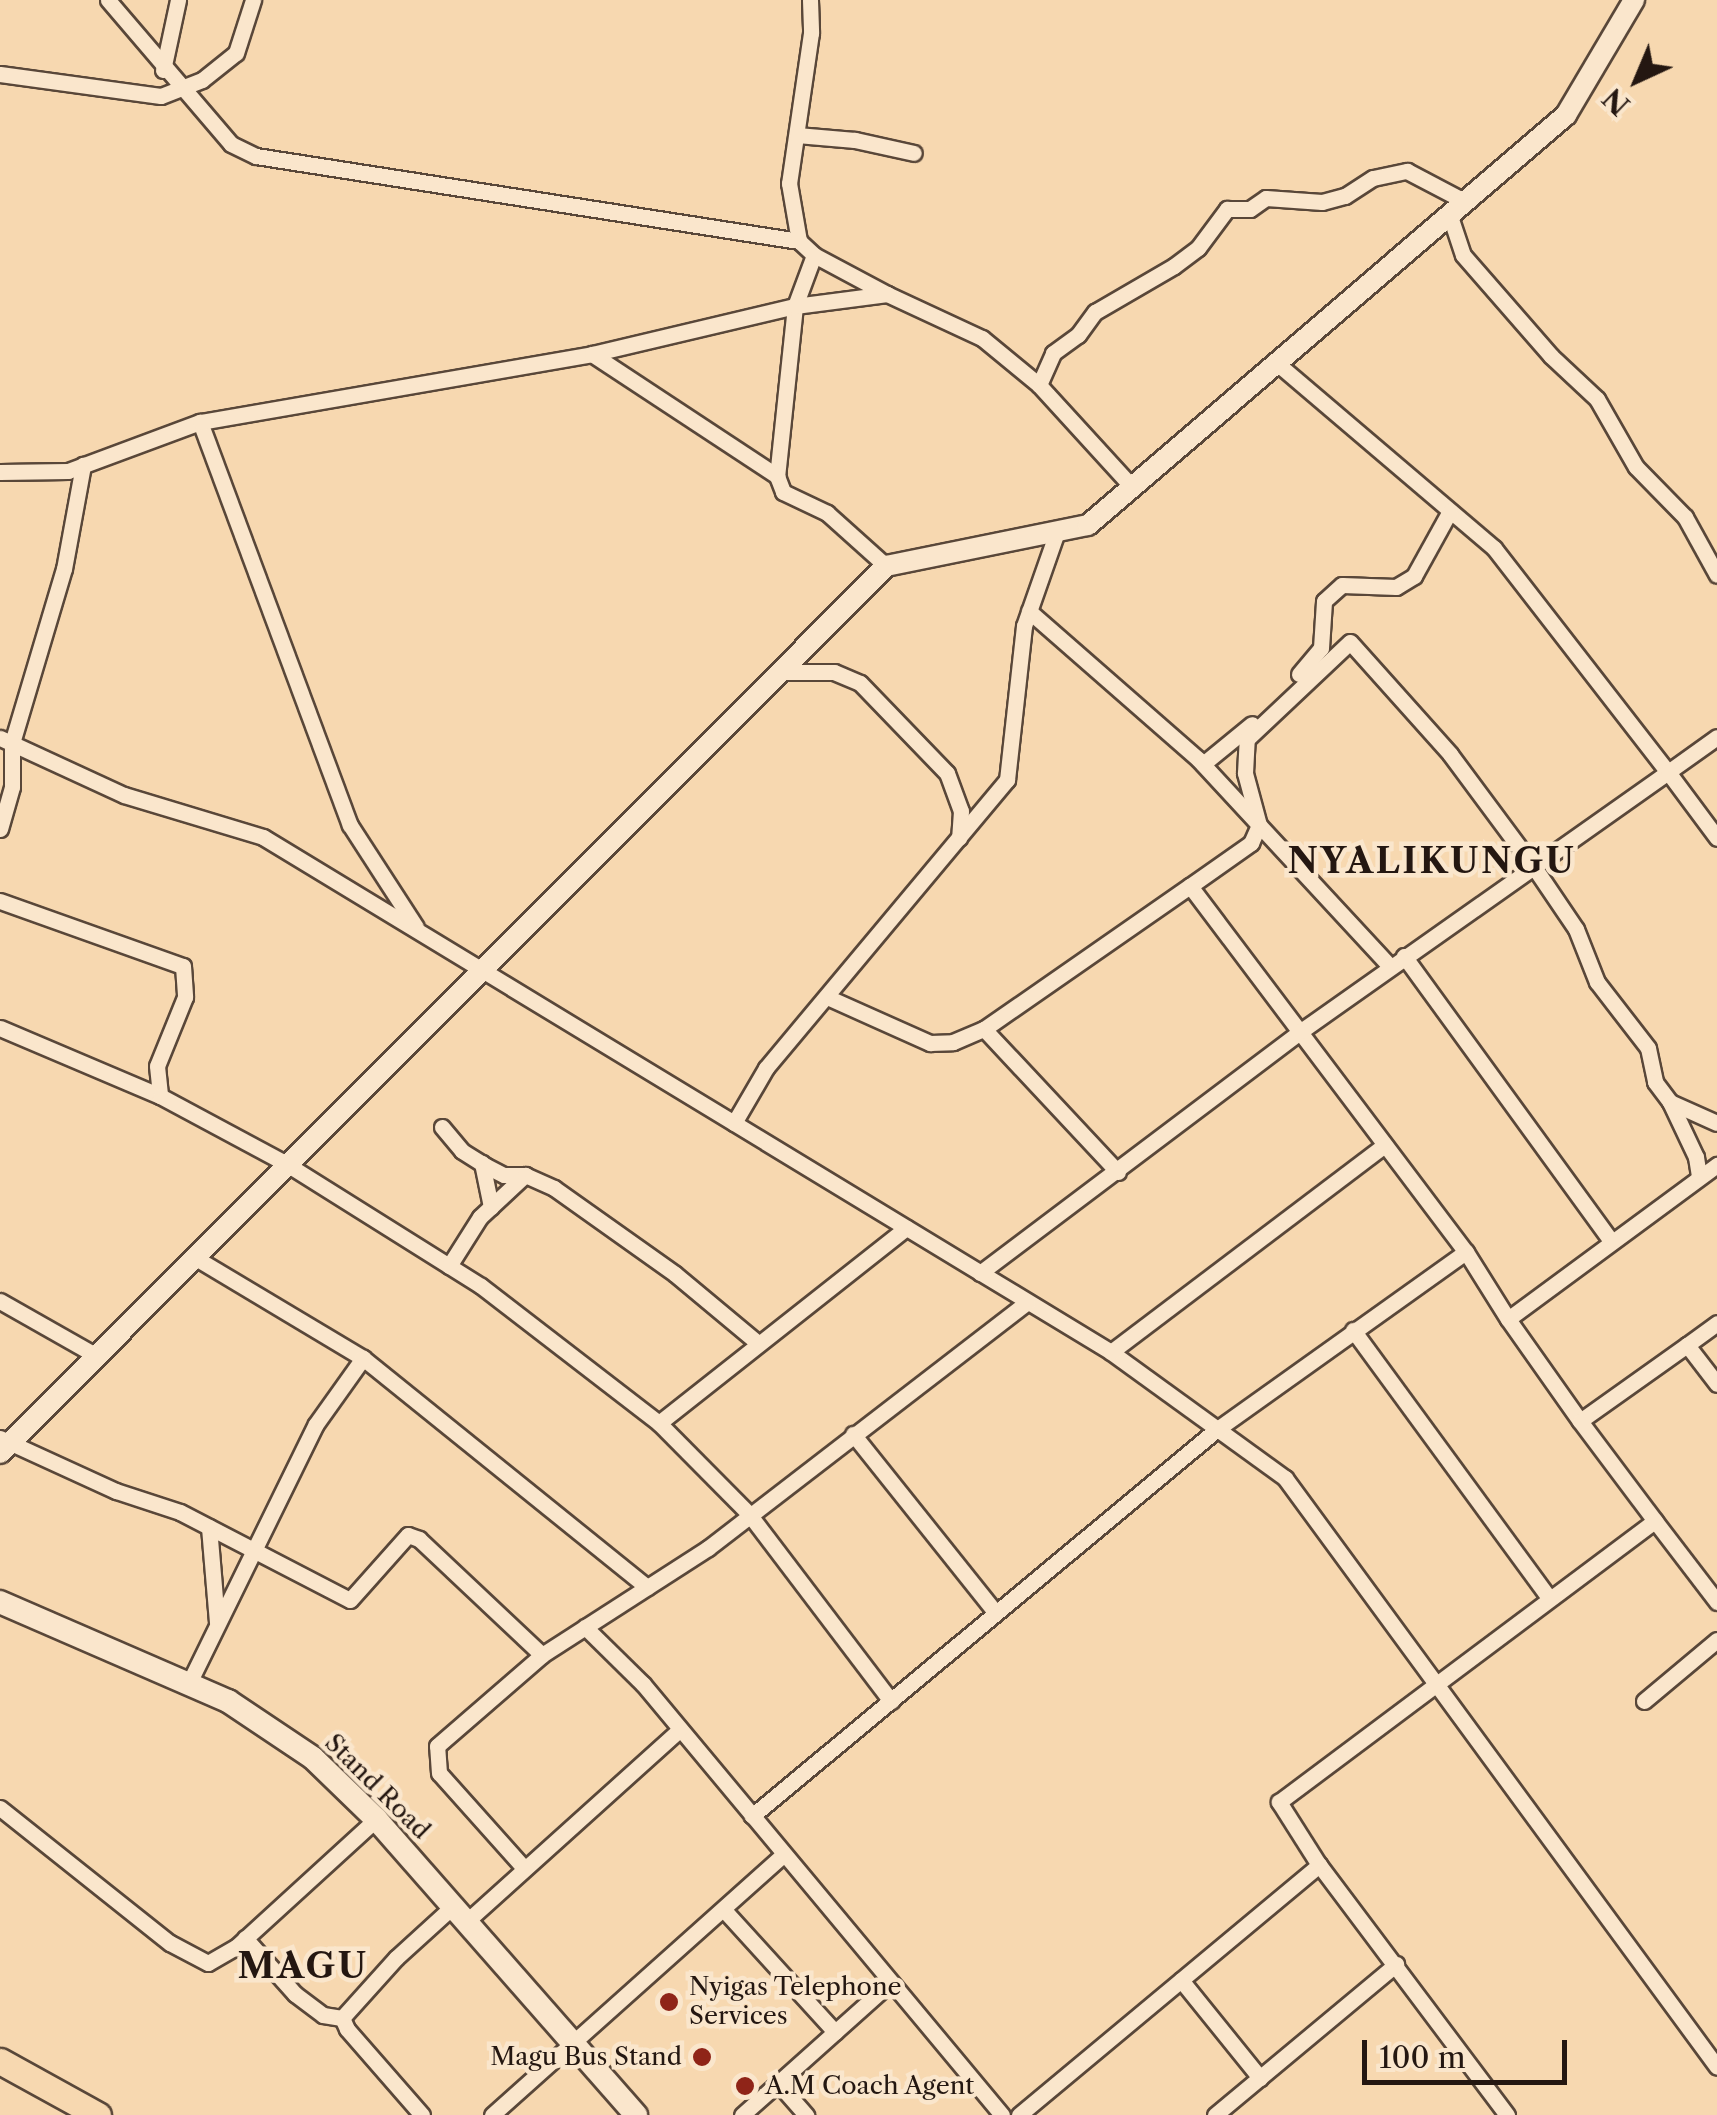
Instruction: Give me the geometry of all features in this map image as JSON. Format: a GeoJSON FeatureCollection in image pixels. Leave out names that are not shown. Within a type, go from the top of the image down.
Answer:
{"type":"FeatureCollection","features":[{"type":"Feature","properties":{"kind":"highway"},"geometry":{"type":"LineString","coordinates":[[0,2061],[98,2115]]}},
{"type":"Feature","properties":{"kind":"main road","name":"Stand Road"},"geometry":{"type":"LineString","coordinates":[[0,1602],[228,1701],[313,1758],[376,1819],[636,2115]]}},
{"type":"Feature","properties":{"kind":"street"},"geometry":{"type":"LineString","coordinates":[[108,0],[163,70],[230,144],[256,156],[799,241],[814,255],[887,294],[982,338],[1039,385],[1133,488]]}},
{"type":"Feature","properties":{"kind":"street"},"geometry":{"type":"LineString","coordinates":[[163,70],[175,31],[178,0]]}},
{"type":"Feature","properties":{"kind":"street"},"geometry":{"type":"LineString","coordinates":[[0,74],[160,96],[177,86],[202,80],[236,53],[252,0]]}},
{"type":"Feature","properties":{"kind":"street"},"geometry":{"type":"LineString","coordinates":[[799,241],[790,183],[812,33],[810,0]]}},
{"type":"Feature","properties":{"kind":"street"},"geometry":{"type":"LineString","coordinates":[[542,1655],[420,1539],[408,1535],[350,1600],[208,1527],[3,1444],[484,971],[886,566],[1088,526],[1280,365],[1566,115],[1634,0]]}},
{"type":"Feature","properties":{"kind":"street"},"geometry":{"type":"LineString","coordinates":[[796,136],[855,140],[914,153]]}},
{"type":"Feature","properties":{"kind":"street"},"geometry":{"type":"LineString","coordinates":[[1039,385],[1053,353],[1078,335],[1095,312],[1186,257],[1227,209],[1250,209],[1266,198],[1322,202],[1346,196],[1373,178],[1407,171],[1458,209],[1463,255],[1551,356],[1597,399],[1636,466],[1685,517],[1717,575]]}},
{"type":"Feature","properties":{"kind":"street"},"geometry":{"type":"LineString","coordinates":[[814,255],[794,306],[777,476],[782,492],[828,513],[886,566]]}},
{"type":"Feature","properties":{"kind":"street"},"geometry":{"type":"LineString","coordinates":[[0,472],[68,471],[200,422],[592,354],[794,306],[887,294]]}},
{"type":"Feature","properties":{"kind":"street"},"geometry":{"type":"LineString","coordinates":[[592,354],[777,476]]}},
{"type":"Feature","properties":{"kind":"street"},"geometry":{"type":"LineString","coordinates":[[1280,365],[1494,548],[1717,838]]}},
{"type":"Feature","properties":{"kind":"street"},"geometry":{"type":"LineString","coordinates":[[200,422],[350,825],[420,933]]}},
{"type":"Feature","properties":{"kind":"street"},"geometry":{"type":"LineString","coordinates":[[0,829],[12,787],[6,741],[64,569],[83,466]]}},
{"type":"Feature","properties":{"kind":"street"},"geometry":{"type":"LineString","coordinates":[[1203,764],[1249,727],[1321,648],[1324,602],[1342,585],[1396,587],[1414,576],[1450,511]]}},
{"type":"Feature","properties":{"kind":"street"},"geometry":{"type":"LineString","coordinates":[[734,1123],[766,1068],[1006,780],[1030,611],[1056,532]]}},
{"type":"Feature","properties":{"kind":"street"},"geometry":{"type":"LineString","coordinates":[[1030,611],[1203,764],[1390,966]]}},
{"type":"Feature","properties":{"kind":"street"},"geometry":{"type":"LineString","coordinates":[[827,996],[930,1043],[953,1042],[984,1029],[1252,843],[1259,824],[1245,773],[1247,738],[1350,642],[1464,772],[1576,928],[1597,982],[1648,1048],[1655,1082],[1692,1145],[1700,1177]]}},
{"type":"Feature","properties":{"kind":"street"},"geometry":{"type":"LineString","coordinates":[[781,672],[834,672],[860,682],[947,773],[961,811],[959,838]]}},
{"type":"Feature","properties":{"kind":"street"},"geometry":{"type":"LineString","coordinates":[[980,1273],[1390,966],[1717,737]]}},
{"type":"Feature","properties":{"kind":"street"},"geometry":{"type":"LineString","coordinates":[[6,741],[124,795],[263,838],[1110,1352],[1285,1478],[1717,2066]]}},
{"type":"Feature","properties":{"kind":"street"},"geometry":{"type":"LineString","coordinates":[[1190,886],[1466,1252],[1580,1421],[1717,1602]]}},
{"type":"Feature","properties":{"kind":"street"},"geometry":{"type":"LineString","coordinates":[[0,901],[182,966],[185,997],[157,1066],[160,1096]]}},
{"type":"Feature","properties":{"kind":"street"},"geometry":{"type":"LineString","coordinates":[[1404,956],[1611,1241]]}},
{"type":"Feature","properties":{"kind":"street"},"geometry":{"type":"LineString","coordinates":[[0,1028],[160,1096],[285,1163],[449,1266],[660,1423],[749,1514],[891,1701]]}},
{"type":"Feature","properties":{"kind":"street"},"geometry":{"type":"LineString","coordinates":[[984,1029],[1118,1172]]}},
{"type":"Feature","properties":{"kind":"street"},"geometry":{"type":"LineString","coordinates":[[1670,1102],[1717,1123]]}},
{"type":"Feature","properties":{"kind":"street"},"geometry":{"type":"LineString","coordinates":[[442,1128],[462,1152],[504,1175],[524,1175],[554,1188],[675,1274],[760,1344]]}},
{"type":"Feature","properties":{"kind":"street"},"geometry":{"type":"LineString","coordinates":[[1110,1352],[1385,1145]]}},
{"type":"Feature","properties":{"kind":"street"},"geometry":{"type":"LineString","coordinates":[[482,1163],[492,1207]]}},
{"type":"Feature","properties":{"kind":"street"},"geometry":{"type":"LineString","coordinates":[[1508,1319],[1717,1164]]}},
{"type":"Feature","properties":{"kind":"street"},"geometry":{"type":"LineString","coordinates":[[449,1266],[480,1217],[524,1175]]}},
{"type":"Feature","properties":{"kind":"street"},"geometry":{"type":"LineString","coordinates":[[660,1423],[906,1228]]}},
{"type":"Feature","properties":{"kind":"street"},"geometry":{"type":"LineString","coordinates":[[752,1816],[1216,1430],[1466,1252]]}},
{"type":"Feature","properties":{"kind":"street"},"geometry":{"type":"LineString","coordinates":[[194,1256],[363,1358],[648,1588]]}},
{"type":"Feature","properties":{"kind":"street"},"geometry":{"type":"LineString","coordinates":[[0,1301],[96,1355]]}},
{"type":"Feature","properties":{"kind":"street"},"geometry":{"type":"LineString","coordinates":[[524,1868],[439,1772],[436,1746],[542,1655],[648,1588],[1027,1302]]}},
{"type":"Feature","properties":{"kind":"street"},"geometry":{"type":"LineString","coordinates":[[1580,1421],[1717,1323]]}},
{"type":"Feature","properties":{"kind":"street"},"geometry":{"type":"LineString","coordinates":[[1353,1330],[1548,1596]]}},
{"type":"Feature","properties":{"kind":"street"},"geometry":{"type":"LineString","coordinates":[[1687,1345],[1717,1384]]}},
{"type":"Feature","properties":{"kind":"street"},"geometry":{"type":"LineString","coordinates":[[189,1683],[316,1424],[363,1358]]}},
{"type":"Feature","properties":{"kind":"street"},"geometry":{"type":"LineString","coordinates":[[853,1434],[995,1612]]}},
{"type":"Feature","properties":{"kind":"street"},"geometry":{"type":"LineString","coordinates":[[1508,2115],[1319,1864],[1279,1802],[1435,1687],[1548,1596],[1655,1520]]}},
{"type":"Feature","properties":{"kind":"street"},"geometry":{"type":"LineString","coordinates":[[208,1527],[217,1625]]}},
{"type":"Feature","properties":{"kind":"street"},"geometry":{"type":"LineString","coordinates":[[586,1627],[680,1729],[1002,2115]]}},
{"type":"Feature","properties":{"kind":"street"},"geometry":{"type":"LineString","coordinates":[[1644,1700],[1717,1640]]}},
{"type":"Feature","properties":{"kind":"street"},"geometry":{"type":"LineString","coordinates":[[342,2018],[396,1958],[524,1868],[680,1729]]}},
{"type":"Feature","properties":{"kind":"street"},"geometry":{"type":"LineString","coordinates":[[0,1808],[183,1950],[208,1963],[245,1938],[376,1819]]}},
{"type":"Feature","properties":{"kind":"street"},"geometry":{"type":"LineString","coordinates":[[492,2115],[784,1856]]}},
{"type":"Feature","properties":{"kind":"street"},"geometry":{"type":"LineString","coordinates":[[1019,2115],[1319,1864]]}},
{"type":"Feature","properties":{"kind":"street"},"geometry":{"type":"LineString","coordinates":[[724,1910],[836,2032]]}},
{"type":"Feature","properties":{"kind":"street"},"geometry":{"type":"LineString","coordinates":[[245,1938],[295,1994],[323,2015],[342,2018]]}},
{"type":"Feature","properties":{"kind":"street"},"geometry":{"type":"LineString","coordinates":[[1215,2115],[1396,1964]]}},
{"type":"Feature","properties":{"kind":"street"},"geometry":{"type":"LineString","coordinates":[[1181,1980],[1260,2078]]}},
{"type":"Feature","properties":{"kind":"street"},"geometry":{"type":"LineString","coordinates":[[742,2115],[890,1983]]}},
{"type":"Feature","properties":{"kind":"street"},"geometry":{"type":"LineString","coordinates":[[342,2018],[346,2029],[422,2115]]}},
{"type":"Feature","properties":{"kind":"street"},"geometry":{"type":"LineString","coordinates":[[778,2083],[806,2115]]}},
{"type":"Feature","properties":{"kind":"place","name":"Nyigas Telephone Services"},"geometry":{"type":"Point","coordinates":[669,2002]}},
{"type":"Feature","properties":{"kind":"place","name":"Magu Bus Stand"},"geometry":{"type":"Point","coordinates":[702,2057]}},
{"type":"Feature","properties":{"kind":"place","name":"A.M Coach Agent"},"geometry":{"type":"Point","coordinates":[745,2086]}},
{"type":"Feature","properties":{"kind":"district","name":"NYALIKUNGU"},"geometry":{"type":"Point","coordinates":[1432,861]}},
{"type":"Feature","properties":{"kind":"district","name":"MAGU"},"geometry":{"type":"Point","coordinates":[303,1966]}}]}
